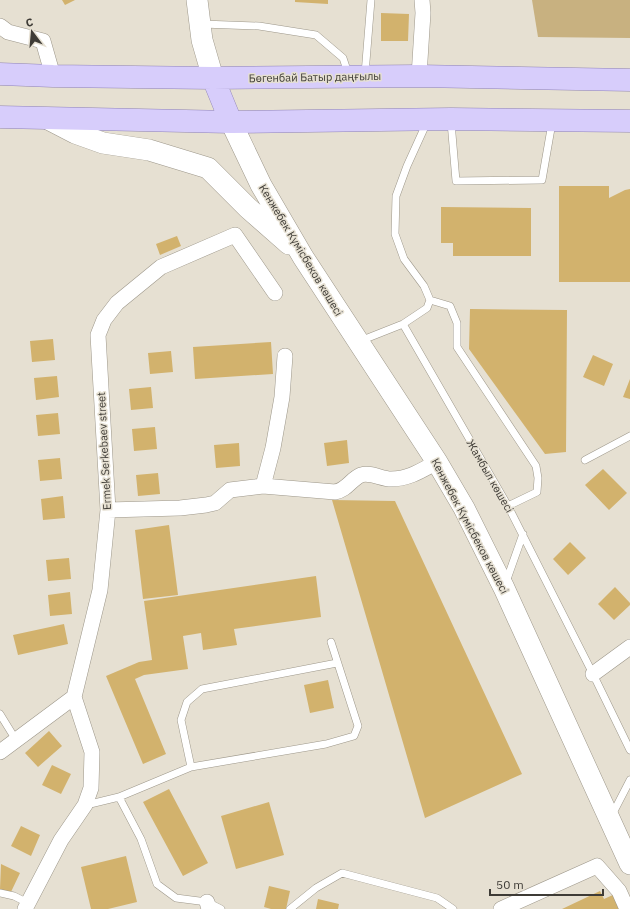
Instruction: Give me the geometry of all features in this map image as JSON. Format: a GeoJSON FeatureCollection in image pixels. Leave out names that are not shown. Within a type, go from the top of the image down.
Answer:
{"type":"FeatureCollection","features":[{"type":"Feature","properties":{"kind":"main road","name":"Бөгенбай Батыр даңғылы"},"geometry":{"type":"LineString","coordinates":[[0,74],[213,78],[419,76],[630,80]]}},
{"type":"Feature","properties":{"kind":"main road"},"geometry":{"type":"LineString","coordinates":[[213,78],[231,122]]}},
{"type":"Feature","properties":{"kind":"main road"},"geometry":{"type":"LineString","coordinates":[[0,117],[231,122],[451,119],[630,121]]}},
{"type":"Feature","properties":{"kind":"street"},"geometry":{"type":"LineString","coordinates":[[197,0],[199,24],[213,78]]}},
{"type":"Feature","properties":{"kind":"street"},"geometry":{"type":"LineString","coordinates":[[419,76],[423,13],[422,0]]}},
{"type":"Feature","properties":{"kind":"street"},"geometry":{"type":"LineString","coordinates":[[0,26],[8,32],[43,41],[53,76]]}},
{"type":"Feature","properties":{"kind":"street"},"geometry":{"type":"LineString","coordinates":[[46,118],[74,133],[103,143],[149,150],[208,168],[248,208],[303,256]]}},
{"type":"Feature","properties":{"kind":"street","name":"Кенжебек Күмісбеков көшесі"},"geometry":{"type":"LineString","coordinates":[[231,122],[261,185],[303,256],[437,462],[464,508],[504,588],[630,864]]}},
{"type":"Feature","properties":{"kind":"street","name":"Ermek Serkebaev street"},"geometry":{"type":"LineString","coordinates":[[74,697],[100,590],[108,510],[98,334],[104,320],[116,303],[161,267],[235,235],[275,293]]}},
{"type":"Feature","properties":{"kind":"street"},"geometry":{"type":"LineString","coordinates":[[263,486],[273,448],[282,397],[285,356]]}},
{"type":"Feature","properties":{"kind":"street"},"geometry":{"type":"LineString","coordinates":[[108,510],[206,506],[216,503],[230,490],[263,486],[335,492],[344,489],[356,477],[361,475],[390,479],[403,478],[413,475],[437,462]]}},
{"type":"Feature","properties":{"kind":"street"},"geometry":{"type":"LineString","coordinates":[[593,674],[630,647]]}},
{"type":"Feature","properties":{"kind":"street"},"geometry":{"type":"LineString","coordinates":[[0,752],[74,697],[92,752],[90,788],[85,805],[61,840],[26,906]]}},
{"type":"Feature","properties":{"kind":"street"},"geometry":{"type":"LineString","coordinates":[[501,909],[597,866],[619,892],[628,909]]}},
{"type":"Feature","properties":{"kind":"lane"},"geometry":{"type":"LineString","coordinates":[[357,77],[371,0]]}},
{"type":"Feature","properties":{"kind":"lane"},"geometry":{"type":"LineString","coordinates":[[199,24],[260,26],[316,35],[343,58],[357,77]]}},
{"type":"Feature","properties":{"kind":"lane"},"geometry":{"type":"LineString","coordinates":[[451,119],[456,181],[542,180],[553,120]]}},
{"type":"Feature","properties":{"kind":"lane"},"geometry":{"type":"LineString","coordinates":[[358,342],[403,324],[427,308],[430,300],[424,286],[404,259],[395,234],[396,196],[406,166],[428,120]]}},
{"type":"Feature","properties":{"kind":"lane"},"geometry":{"type":"LineString","coordinates":[[430,300],[450,306],[457,323],[457,347],[536,466],[538,478],[537,492],[508,506]]}},
{"type":"Feature","properties":{"kind":"lane","name":"Жамбыл көшесі"},"geometry":{"type":"LineString","coordinates":[[403,324],[523,534],[630,750]]}},
{"type":"Feature","properties":{"kind":"lane"},"geometry":{"type":"LineString","coordinates":[[584,460],[630,436]]}},
{"type":"Feature","properties":{"kind":"lane"},"geometry":{"type":"LineString","coordinates":[[504,588],[523,534]]}},
{"type":"Feature","properties":{"kind":"lane"},"geometry":{"type":"LineString","coordinates":[[85,805],[119,797],[191,768],[326,744],[354,736],[358,726],[331,642]]}},
{"type":"Feature","properties":{"kind":"lane"},"geometry":{"type":"LineString","coordinates":[[191,768],[181,720],[187,702],[202,689],[337,663]]}},
{"type":"Feature","properties":{"kind":"lane"},"geometry":{"type":"LineString","coordinates":[[0,714],[16,740]]}},
{"type":"Feature","properties":{"kind":"lane"},"geometry":{"type":"LineString","coordinates":[[609,820],[630,780]]}},
{"type":"Feature","properties":{"kind":"lane"},"geometry":{"type":"LineString","coordinates":[[119,797],[141,839],[157,884],[176,898],[221,909]]}},
{"type":"Feature","properties":{"kind":"lane"},"geometry":{"type":"LineString","coordinates":[[290,909],[316,888],[342,873],[437,898],[453,909]]}},
{"type":"Feature","properties":{"kind":"lane"},"geometry":{"type":"LineString","coordinates":[[0,893],[14,896],[26,906]]}},
{"type":"Feature","properties":{"kind":"shaded area"},"geometry":{"type":"Polygon","coordinates":[[[532,0],[630,0],[630,38],[538,37],[532,0]]]}},
{"type":"Feature","properties":{"kind":"building"},"geometry":{"type":"Polygon","coordinates":[[[62,0],[75,0],[65,5],[62,0]]]}},
{"type":"Feature","properties":{"kind":"building"},"geometry":{"type":"Polygon","coordinates":[[[295,0],[328,0],[328,4],[295,2],[295,0]]]}},
{"type":"Feature","properties":{"kind":"building"},"geometry":{"type":"Polygon","coordinates":[[[381,13],[409,14],[408,41],[381,41],[381,13]]]}},
{"type":"Feature","properties":{"kind":"building"},"geometry":{"type":"Polygon","coordinates":[[[559,186],[609,186],[609,198],[630,189],[630,282],[559,282],[559,186]]]}},
{"type":"Feature","properties":{"kind":"building"},"geometry":{"type":"Polygon","coordinates":[[[441,207],[531,208],[531,256],[453,256],[453,243],[441,243],[441,207]]]}},
{"type":"Feature","properties":{"kind":"building"},"geometry":{"type":"Polygon","coordinates":[[[177,236],[181,246],[160,255],[156,244],[177,236]]]}},
{"type":"Feature","properties":{"kind":"building"},"geometry":{"type":"Polygon","coordinates":[[[470,309],[567,310],[566,452],[545,454],[469,349],[470,309]]]}},
{"type":"Feature","properties":{"kind":"building"},"geometry":{"type":"Polygon","coordinates":[[[53,339],[55,360],[32,362],[30,341],[53,339]]]}},
{"type":"Feature","properties":{"kind":"building"},"geometry":{"type":"Polygon","coordinates":[[[271,342],[273,374],[195,379],[193,347],[271,342]]]}},
{"type":"Feature","properties":{"kind":"building"},"geometry":{"type":"Polygon","coordinates":[[[171,351],[173,372],[150,374],[148,353],[171,351]]]}},
{"type":"Feature","properties":{"kind":"building"},"geometry":{"type":"Polygon","coordinates":[[[593,355],[613,364],[604,386],[583,377],[593,355]]]}},
{"type":"Feature","properties":{"kind":"building"},"geometry":{"type":"Polygon","coordinates":[[[57,376],[59,397],[36,400],[34,378],[57,376]]]}},
{"type":"Feature","properties":{"kind":"building"},"geometry":{"type":"Polygon","coordinates":[[[630,379],[630,399],[623,397],[630,379]]]}},
{"type":"Feature","properties":{"kind":"building"},"geometry":{"type":"Polygon","coordinates":[[[151,387],[153,408],[131,410],[129,389],[151,387]]]}},
{"type":"Feature","properties":{"kind":"building"},"geometry":{"type":"Polygon","coordinates":[[[58,413],[60,434],[38,436],[36,415],[58,413]]]}},
{"type":"Feature","properties":{"kind":"building"},"geometry":{"type":"Polygon","coordinates":[[[155,427],[157,449],[134,451],[132,429],[155,427]]]}},
{"type":"Feature","properties":{"kind":"building"},"geometry":{"type":"Polygon","coordinates":[[[347,440],[349,463],[327,466],[324,443],[347,440]]]}},
{"type":"Feature","properties":{"kind":"building"},"geometry":{"type":"Polygon","coordinates":[[[239,443],[240,466],[216,468],[214,445],[239,443]]]}},
{"type":"Feature","properties":{"kind":"building"},"geometry":{"type":"Polygon","coordinates":[[[60,458],[62,479],[40,481],[38,460],[60,458]]]}},
{"type":"Feature","properties":{"kind":"building"},"geometry":{"type":"Polygon","coordinates":[[[603,469],[627,493],[609,510],[585,485],[603,469]]]}},
{"type":"Feature","properties":{"kind":"building"},"geometry":{"type":"Polygon","coordinates":[[[158,473],[160,494],[138,496],[136,475],[158,473]]]}},
{"type":"Feature","properties":{"kind":"building"},"geometry":{"type":"Polygon","coordinates":[[[63,496],[65,518],[43,520],[41,499],[63,496]]]}},
{"type":"Feature","properties":{"kind":"building"},"geometry":{"type":"Polygon","coordinates":[[[332,500],[395,501],[522,774],[425,818],[332,500]]]}},
{"type":"Feature","properties":{"kind":"building"},"geometry":{"type":"Polygon","coordinates":[[[169,525],[178,595],[143,599],[135,530],[169,525]]]}},
{"type":"Feature","properties":{"kind":"building"},"geometry":{"type":"Polygon","coordinates":[[[570,542],[586,558],[568,575],[553,559],[570,542]]]}},
{"type":"Feature","properties":{"kind":"building"},"geometry":{"type":"Polygon","coordinates":[[[69,558],[71,579],[48,581],[46,560],[69,558]]]}},
{"type":"Feature","properties":{"kind":"building"},"geometry":{"type":"Polygon","coordinates":[[[316,576],[321,617],[234,629],[237,645],[203,650],[201,633],[183,636],[188,669],[144,675],[135,679],[166,754],[143,764],[106,676],[139,662],[152,660],[144,601],[316,576]]]}},
{"type":"Feature","properties":{"kind":"building"},"geometry":{"type":"Polygon","coordinates":[[[615,587],[630,603],[630,605],[614,620],[598,604],[615,587]]]}},
{"type":"Feature","properties":{"kind":"building"},"geometry":{"type":"Polygon","coordinates":[[[70,592],[72,614],[50,616],[48,595],[70,592]]]}},
{"type":"Feature","properties":{"kind":"building"},"geometry":{"type":"Polygon","coordinates":[[[64,624],[68,644],[18,655],[13,635],[64,624]]]}},
{"type":"Feature","properties":{"kind":"building"},"geometry":{"type":"Polygon","coordinates":[[[328,680],[334,708],[310,713],[304,685],[328,680]]]}},
{"type":"Feature","properties":{"kind":"building"},"geometry":{"type":"Polygon","coordinates":[[[49,731],[62,746],[38,767],[25,753],[49,731]]]}},
{"type":"Feature","properties":{"kind":"building"},"geometry":{"type":"Polygon","coordinates":[[[52,765],[71,774],[61,794],[42,785],[52,765]]]}},
{"type":"Feature","properties":{"kind":"building"},"geometry":{"type":"Polygon","coordinates":[[[169,789],[208,863],[183,876],[143,802],[169,789]]]}},
{"type":"Feature","properties":{"kind":"building"},"geometry":{"type":"Polygon","coordinates":[[[269,802],[284,855],[236,869],[221,816],[269,802]]]}},
{"type":"Feature","properties":{"kind":"building"},"geometry":{"type":"Polygon","coordinates":[[[21,826],[40,835],[31,856],[11,846],[21,826]]]}},
{"type":"Feature","properties":{"kind":"building"},"geometry":{"type":"Polygon","coordinates":[[[126,856],[137,902],[108,909],[91,909],[81,867],[126,856]]]}},
{"type":"Feature","properties":{"kind":"building"},"geometry":{"type":"Polygon","coordinates":[[[1,864],[20,873],[10,894],[0,889],[1,864]]]}},
{"type":"Feature","properties":{"kind":"building"},"geometry":{"type":"Polygon","coordinates":[[[269,886],[290,891],[286,909],[271,909],[264,907],[269,886]]]}},
{"type":"Feature","properties":{"kind":"building"},"geometry":{"type":"Polygon","coordinates":[[[600,891],[604,899],[615,894],[622,909],[562,909],[600,891]]]}},
{"type":"Feature","properties":{"kind":"building"},"geometry":{"type":"Polygon","coordinates":[[[318,899],[339,904],[338,909],[316,909],[318,899]]]}}]}
